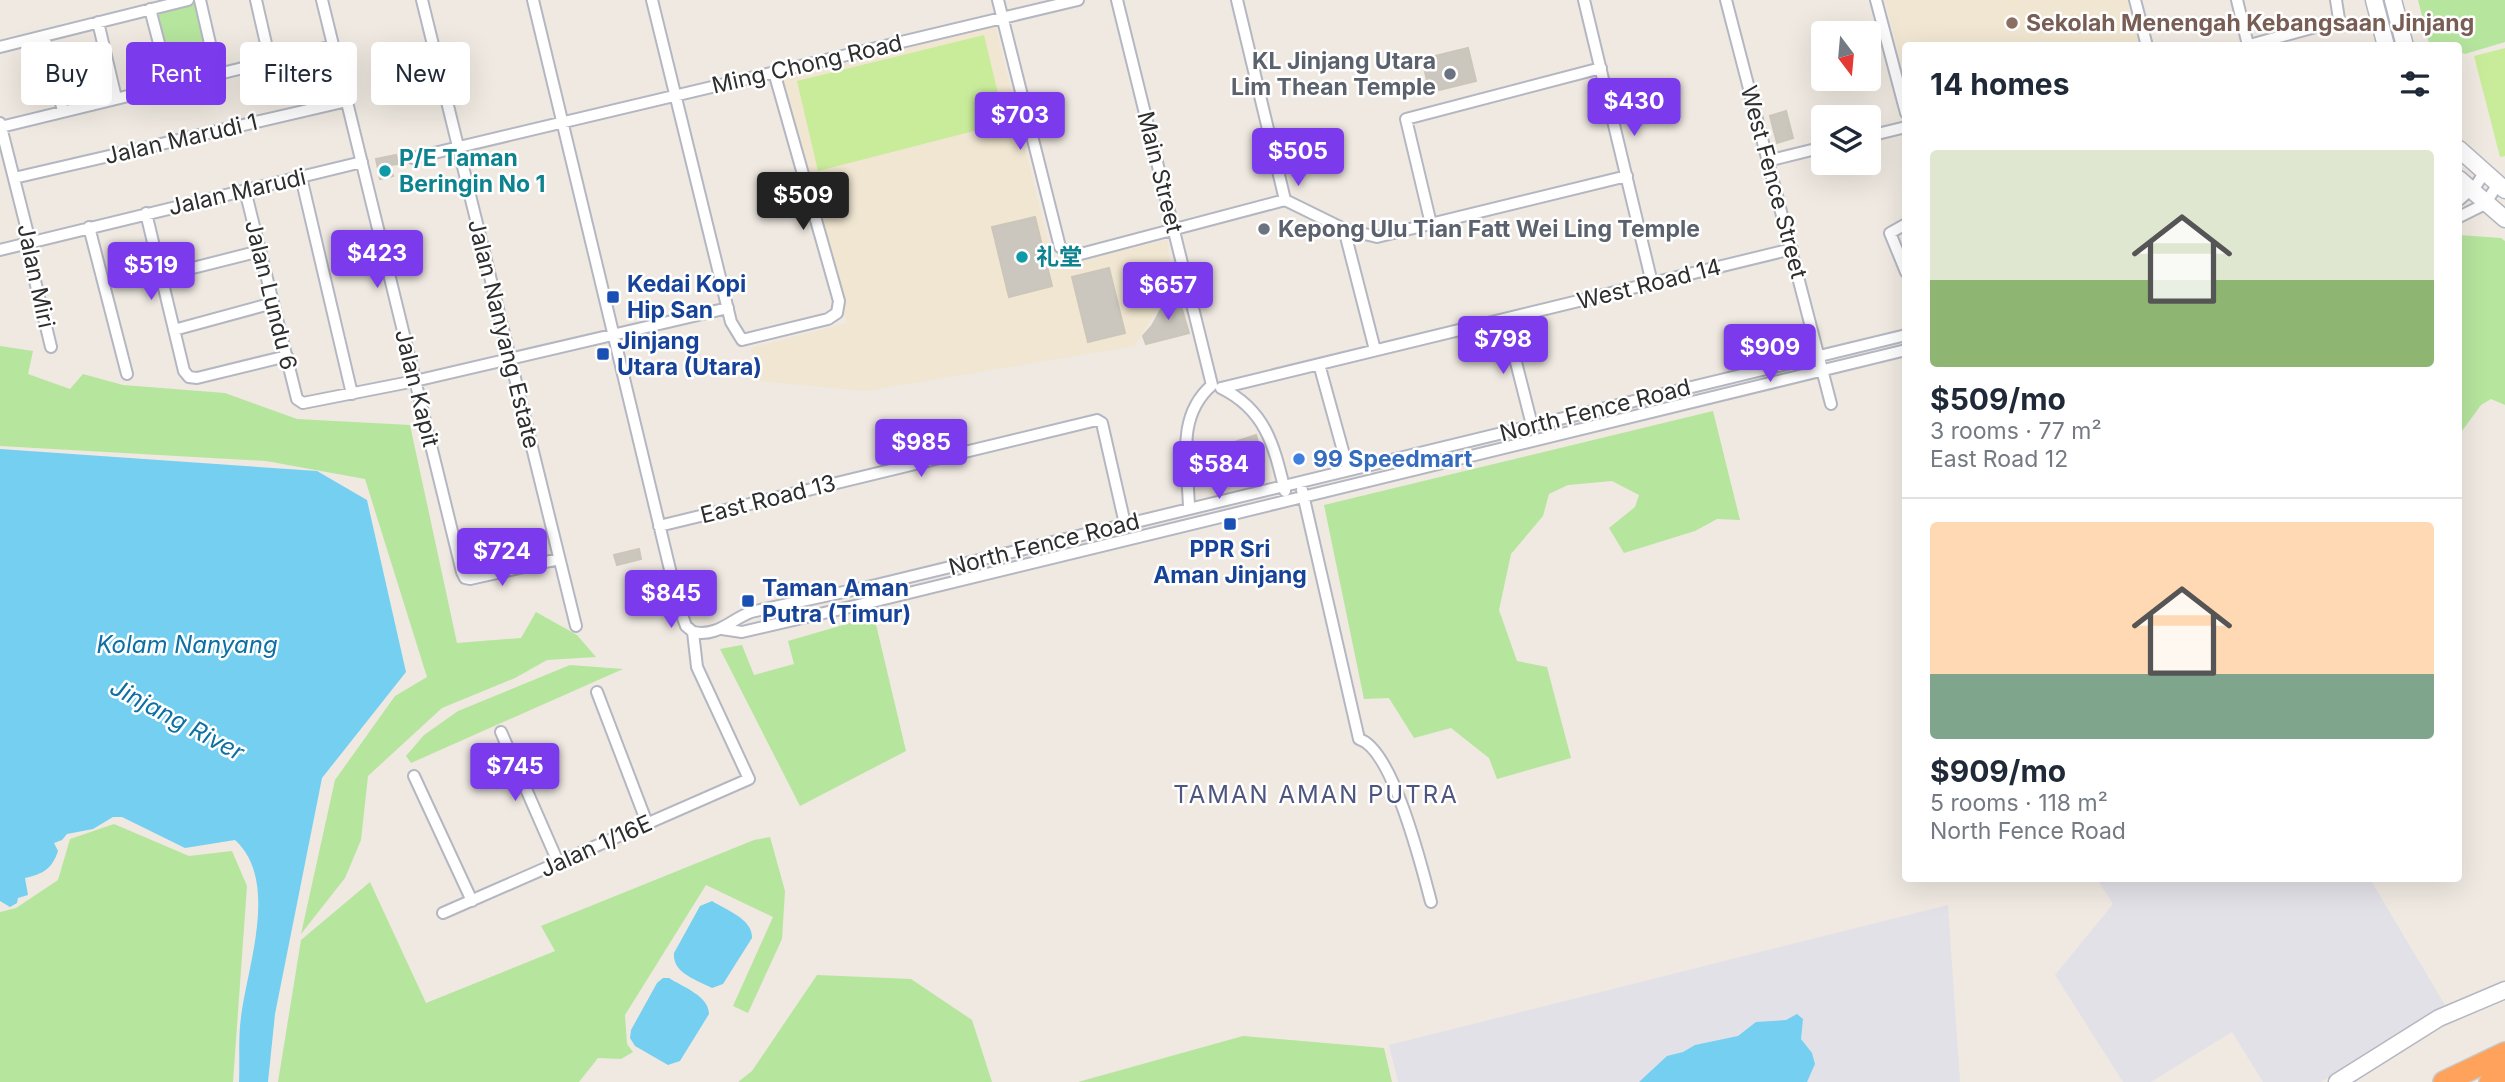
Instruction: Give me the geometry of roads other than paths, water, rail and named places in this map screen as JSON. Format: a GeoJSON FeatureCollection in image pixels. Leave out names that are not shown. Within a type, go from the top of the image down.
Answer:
{"type":"FeatureCollection","features":[{"type":"Feature","properties":{"kind":"highway"},"geometry":{"type":"LineString","coordinates":[[2444,1082],[2505,1053]]}},
{"type":"Feature","properties":{"kind":"highway"},"geometry":{"type":"LineString","coordinates":[[2490,1082],[2505,1075]]}},
{"type":"Feature","properties":{"kind":"street"},"geometry":{"type":"LineString","coordinates":[[0,47],[188,0]]}},
{"type":"Feature","properties":{"kind":"street"},"geometry":{"type":"LineString","coordinates":[[200,0],[210,42]]}},
{"type":"Feature","properties":{"kind":"street"},"geometry":{"type":"LineString","coordinates":[[256,0],[266,42]]}},
{"type":"Feature","properties":{"kind":"street","name":"Jalan Kapit"},"geometry":{"type":"LineString","coordinates":[[322,0],[332,42]]}},
{"type":"Feature","properties":{"kind":"street","name":"Jalan Nanyang Estate"},"geometry":{"type":"LineString","coordinates":[[422,0],[576,626]]}},
{"type":"Feature","properties":{"kind":"street"},"geometry":{"type":"LineString","coordinates":[[533,0],[679,607],[686,625],[694,632]]}},
{"type":"Feature","properties":{"kind":"street"},"geometry":{"type":"LineString","coordinates":[[652,0],[731,321],[742,340],[828,319],[837,313],[839,301],[774,72]]}},
{"type":"Feature","properties":{"kind":"street"},"geometry":{"type":"LineString","coordinates":[[998,0],[1060,247],[1066,254],[1073,256],[1285,200],[1344,229],[1377,237],[1627,176]]}},
{"type":"Feature","properties":{"kind":"street","name":"Ming Chong Road"},"geometry":{"type":"LineString","coordinates":[[413,158],[1078,0]]}},
{"type":"Feature","properties":{"kind":"street","name":"Main Street"},"geometry":{"type":"LineString","coordinates":[[1117,0],[1216,386]]}},
{"type":"Feature","properties":{"kind":"street"},"geometry":{"type":"LineString","coordinates":[[1237,0],[1285,200]]}},
{"type":"Feature","properties":{"kind":"street"},"geometry":{"type":"LineString","coordinates":[[1584,0],[1652,283]]}},
{"type":"Feature","properties":{"kind":"street","name":"West Fence Street"},"geometry":{"type":"LineString","coordinates":[[1726,0],[1831,404]]}},
{"type":"Feature","properties":{"kind":"street"},"geometry":{"type":"LineString","coordinates":[[1876,0],[1902,98]]}},
{"type":"Feature","properties":{"kind":"street"},"geometry":{"type":"LineString","coordinates":[[2135,0],[2146,42]]}},
{"type":"Feature","properties":{"kind":"street"},"geometry":{"type":"LineString","coordinates":[[2237,0],[2246,42]]}},
{"type":"Feature","properties":{"kind":"street"},"geometry":{"type":"LineString","coordinates":[[2258,42],[2339,19],[2336,0]]}},
{"type":"Feature","properties":{"kind":"street"},"geometry":{"type":"LineString","coordinates":[[2374,0],[2384,38]]}},
{"type":"Feature","properties":{"kind":"street"},"geometry":{"type":"LineString","coordinates":[[2393,0],[2404,42]]}},
{"type":"Feature","properties":{"kind":"street"},"geometry":{"type":"LineString","coordinates":[[150,9],[159,42]]}},
{"type":"Feature","properties":{"kind":"street"},"geometry":{"type":"LineString","coordinates":[[98,22],[116,98]]}},
{"type":"Feature","properties":{"kind":"street"},"geometry":{"type":"LineString","coordinates":[[44,36],[63,111]]}},
{"type":"Feature","properties":{"kind":"street"},"geometry":{"type":"LineString","coordinates":[[1431,224],[1406,119],[1601,68]]}},
{"type":"Feature","properties":{"kind":"street"},"geometry":{"type":"LineString","coordinates":[[1,125],[126,96]]}},
{"type":"Feature","properties":{"kind":"street","name":"Jalan Marudi 1"},"geometry":{"type":"LineString","coordinates":[[14,178],[330,105]]}},
{"type":"Feature","properties":{"kind":"street","name":"Jalan Kapit"},"geometry":{"type":"LineString","coordinates":[[348,105],[462,572],[465,578],[470,579],[559,559]]}},
{"type":"Feature","properties":{"kind":"street","name":"Jalan Miri"},"geometry":{"type":"LineString","coordinates":[[1,125],[30,242],[29,256],[51,348]]}},
{"type":"Feature","properties":{"kind":"street"},"geometry":{"type":"LineString","coordinates":[[1881,133],[1902,128]]}},
{"type":"Feature","properties":{"kind":"street"},"geometry":{"type":"LineString","coordinates":[[1767,161],[1811,150]]}},
{"type":"Feature","properties":{"kind":"street"},"geometry":{"type":"LineString","coordinates":[[2462,152],[2501,187],[2485,204],[2462,216]]}},
{"type":"Feature","properties":{"kind":"street","name":"Jalan Marudi"},"geometry":{"type":"LineString","coordinates":[[0,250],[89,226],[362,162]]}},
{"type":"Feature","properties":{"kind":"street"},"geometry":{"type":"LineString","coordinates":[[2484,173],[2463,190],[2505,219]]}},
{"type":"Feature","properties":{"kind":"street"},"geometry":{"type":"LineString","coordinates":[[301,177],[352,394],[728,308]]}},
{"type":"Feature","properties":{"kind":"street","name":"Jalan Lundu 6"},"geometry":{"type":"LineString","coordinates":[[245,190],[297,399],[311,404],[352,394]]}},
{"type":"Feature","properties":{"kind":"street"},"geometry":{"type":"LineString","coordinates":[[146,213],[184,371],[188,377],[197,378],[286,356]]}},
{"type":"Feature","properties":{"kind":"street"},"geometry":{"type":"LineString","coordinates":[[89,226],[127,374]]}},
{"type":"Feature","properties":{"kind":"street"},"geometry":{"type":"LineString","coordinates":[[1902,226],[1890,233],[1902,262]]}},
{"type":"Feature","properties":{"kind":"street"},"geometry":{"type":"LineString","coordinates":[[1344,229],[1375,350]]}},
{"type":"Feature","properties":{"kind":"street","name":"West Road 14"},"geometry":{"type":"LineString","coordinates":[[1216,386],[1319,364],[1792,249]]}},
{"type":"Feature","properties":{"kind":"street"},"geometry":{"type":"LineString","coordinates":[[161,276],[260,251]]}},
{"type":"Feature","properties":{"kind":"street"},"geometry":{"type":"LineString","coordinates":[[174,330],[273,303]]}},
{"type":"Feature","properties":{"kind":"street"},"geometry":{"type":"LineString","coordinates":[[1505,319],[1532,425]]}},
{"type":"Feature","properties":{"kind":"street","name":"North Fence Road"},"geometry":{"type":"LineString","coordinates":[[694,632],[710,634],[722,629],[734,618],[751,612],[876,585],[1902,336]]}},
{"type":"Feature","properties":{"kind":"street","name":"North Fence Road"},"geometry":{"type":"LineString","coordinates":[[722,629],[742,632],[880,600],[1902,351]]}},
{"type":"Feature","properties":{"kind":"street"},"geometry":{"type":"LineString","coordinates":[[1319,364],[1348,470]]}},
{"type":"Feature","properties":{"kind":"street"},"geometry":{"type":"LineString","coordinates":[[1714,381],[1718,397]]}},
{"type":"Feature","properties":{"kind":"street"},"geometry":{"type":"LineString","coordinates":[[1189,508],[1185,440],[1189,415],[1200,396],[1216,386],[1235,394],[1252,409],[1266,428],[1287,500]]}},
{"type":"Feature","properties":{"kind":"street","name":"East Road 13"},"geometry":{"type":"LineString","coordinates":[[660,526],[1097,420],[1101,423],[1125,524]]}},
{"type":"Feature","properties":{"kind":"street"},"geometry":{"type":"LineString","coordinates":[[1300,481],[1359,738],[1368,741],[1382,761],[1405,813],[1431,902]]}},
{"type":"Feature","properties":{"kind":"street","name":"Jalan 1/16E"},"geometry":{"type":"LineString","coordinates":[[443,913],[749,779],[696,667],[694,632]]}},
{"type":"Feature","properties":{"kind":"street"},"geometry":{"type":"LineString","coordinates":[[597,692],[647,823]]}},
{"type":"Feature","properties":{"kind":"street"},"geometry":{"type":"LineString","coordinates":[[501,732],[558,862]]}},
{"type":"Feature","properties":{"kind":"street"},"geometry":{"type":"LineString","coordinates":[[414,776],[472,901]]}},
{"type":"Feature","properties":{"kind":"street"},"geometry":{"type":"LineString","coordinates":[[2337,1082],[2439,1018],[2505,990]]}},
{"type":"Feature","properties":{"kind":"water","name":"Kolam Nanyang"},"geometry":{"type":"Polygon","coordinates":[[[0,449],[317,471],[367,500],[406,672],[322,778],[275,1014],[268,1082],[239,1082],[240,1025],[254,950],[258,901],[256,878],[248,857],[235,840],[185,848],[122,817],[113,817],[93,829],[67,834],[54,843],[58,851],[50,866],[37,875],[25,878],[28,895],[18,898],[17,903],[10,907],[0,901],[0,449]]]}},
{"type":"Feature","properties":{"kind":"water"},"geometry":{"type":"Polygon","coordinates":[[[712,901],[743,920],[751,931],[752,938],[723,984],[712,988],[681,971],[674,960],[674,953],[700,906],[712,901]]]}},
{"type":"Feature","properties":{"kind":"water"},"geometry":{"type":"Polygon","coordinates":[[[663,978],[669,978],[700,997],[709,1014],[680,1061],[668,1065],[635,1046],[630,1038],[631,1030],[657,983],[663,978]]]}},
{"type":"Feature","properties":{"kind":"water"},"geometry":{"type":"Polygon","coordinates":[[[1797,1014],[1803,1019],[1801,1039],[1812,1053],[1815,1064],[1807,1082],[1639,1082],[1667,1056],[1683,1052],[1695,1045],[1738,1036],[1756,1022],[1786,1020],[1797,1014]]]}},
{"type":"Feature","properties":{"kind":"place","name":"Sekolah Menengah Kebangsaan Jinjang"},"geometry":{"type":"Point","coordinates":[2012,23]}},
{"type":"Feature","properties":{"kind":"place","name":"KL Jinjang Utara Lim Thean Temple"},"geometry":{"type":"Point","coordinates":[1450,74]}},
{"type":"Feature","properties":{"kind":"place","name":"P/E Taman Beringin No 1"},"geometry":{"type":"Point","coordinates":[385,171]}},
{"type":"Feature","properties":{"kind":"place","name":"Kepong Ulu Tian Fatt Wei Ling Temple"},"geometry":{"type":"Point","coordinates":[1264,229]}},
{"type":"Feature","properties":{"kind":"place","name":"礼堂"},"geometry":{"type":"Point","coordinates":[1022,257]}},
{"type":"Feature","properties":{"kind":"place","name":"Kedai Kopi Hip San"},"geometry":{"type":"Point","coordinates":[613,297]}},
{"type":"Feature","properties":{"kind":"place","name":"Jinjang Utara (Utara)"},"geometry":{"type":"Point","coordinates":[603,354]}},
{"type":"Feature","properties":{"kind":"place","name":"99 Speedmart"},"geometry":{"type":"Point","coordinates":[1299,459]}},
{"type":"Feature","properties":{"kind":"place","name":"PPR Sri Aman Jinjang"},"geometry":{"type":"Point","coordinates":[1230,524]}},
{"type":"Feature","properties":{"kind":"place","name":"Taman Aman Putra (Timur)"},"geometry":{"type":"Point","coordinates":[748,601]}},
{"type":"Feature","properties":{"kind":"district","name":"TAMAN AMAN PUTRA"},"geometry":{"type":"Point","coordinates":[1316,795]}},
{"type":"Feature","properties":{"kind":"water label","name":"Jinjang River"},"geometry":{"type":"Point","coordinates":[177,720]}}]}
